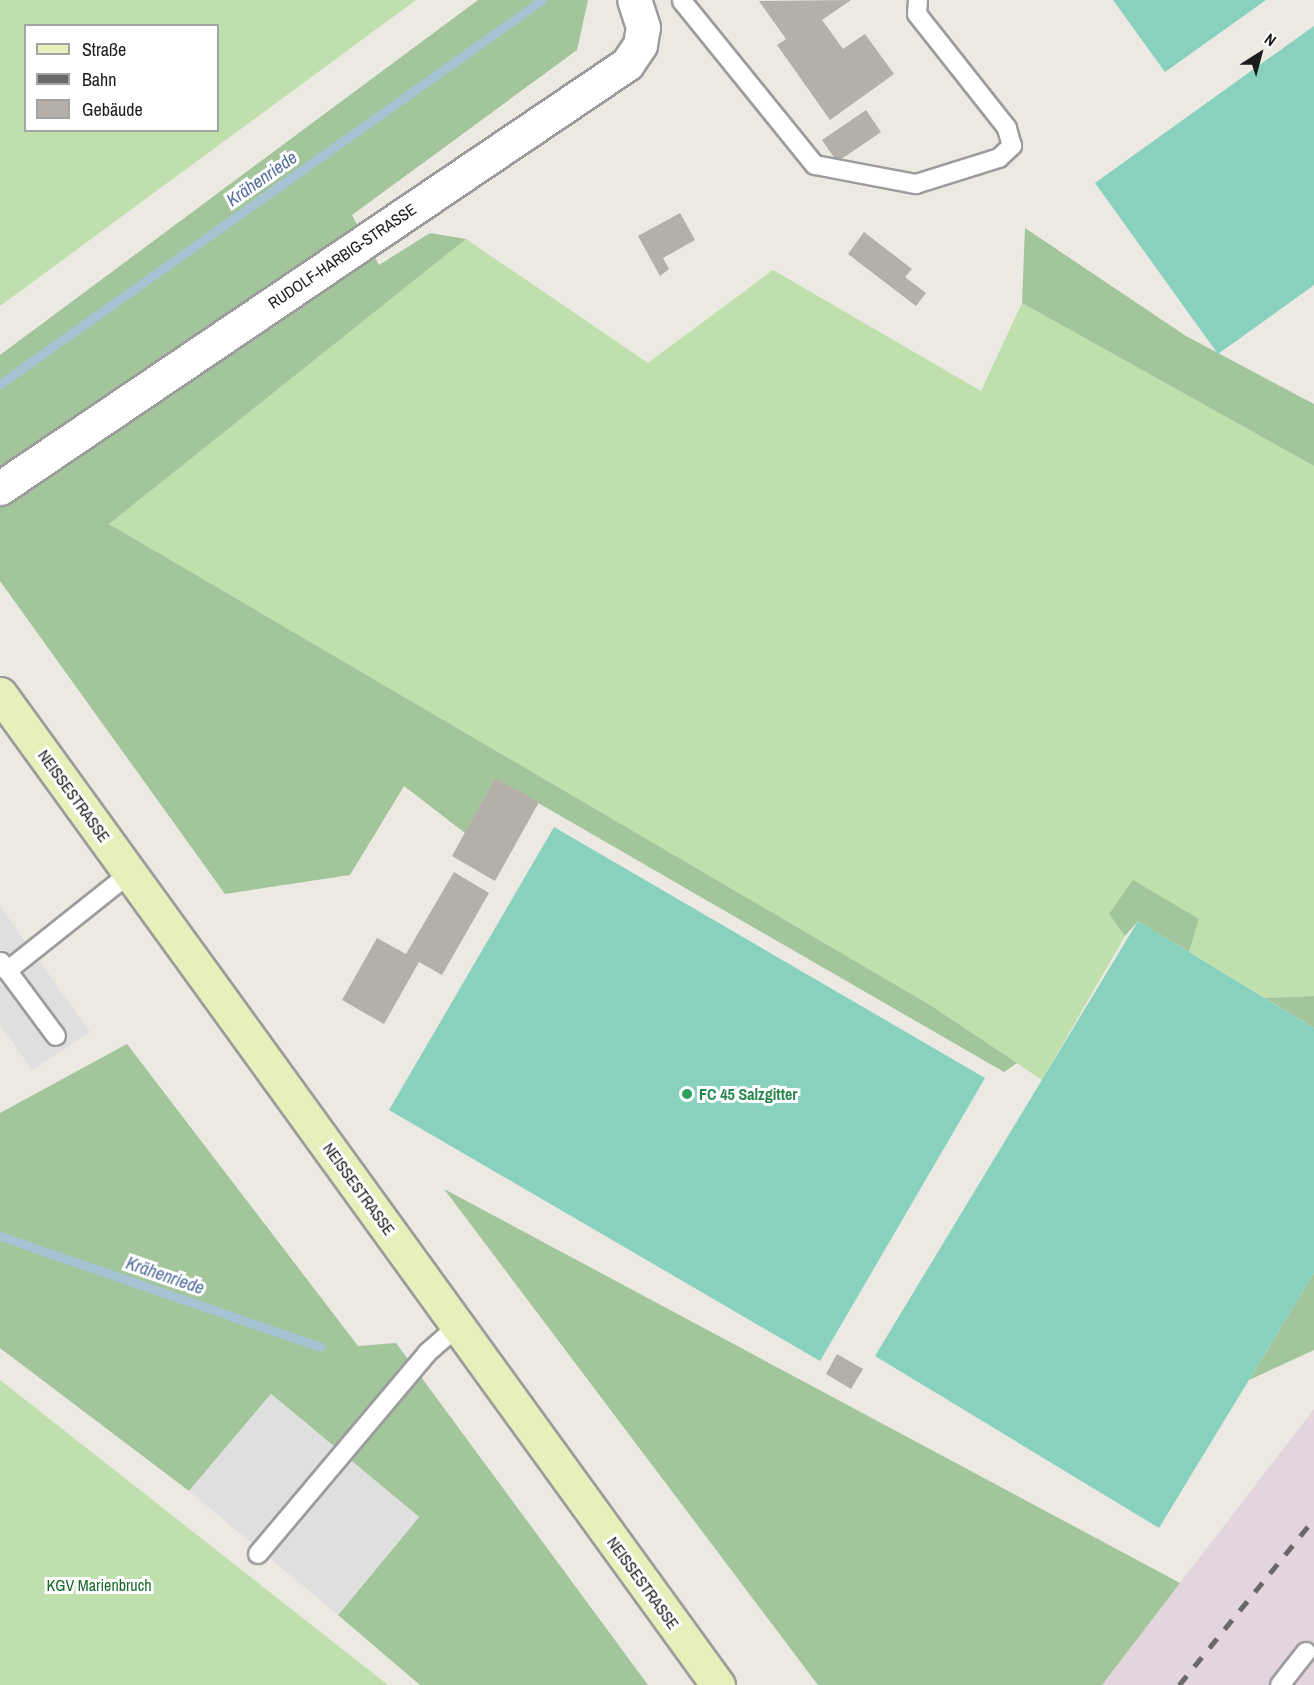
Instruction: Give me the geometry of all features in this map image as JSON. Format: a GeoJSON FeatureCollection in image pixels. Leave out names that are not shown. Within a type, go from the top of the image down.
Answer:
{"type":"FeatureCollection","features":[{"type":"Feature","properties":{"kind":"street","name":"RUDOLF-HARBIG-STRASSE"},"geometry":{"type":"LineString","coordinates":[[0,488],[627,64],[640,45],[643,27],[634,0]]}},
{"type":"Feature","properties":{"kind":"street","name":"NEISSESTRASSE"},"geometry":{"type":"LineString","coordinates":[[0,694],[718,1685]]}},
{"type":"Feature","properties":{"kind":"lane"},"geometry":{"type":"LineString","coordinates":[[682,1],[815,165],[916,184],[999,158],[1012,146],[1007,128],[917,14],[918,0]]}},
{"type":"Feature","properties":{"kind":"lane"},"geometry":{"type":"LineString","coordinates":[[56,1036],[4,965],[130,873]]}},
{"type":"Feature","properties":{"kind":"lane"},"geometry":{"type":"LineString","coordinates":[[258,1554],[427,1353],[458,1326]]}},
{"type":"Feature","properties":{"kind":"lane"},"geometry":{"type":"LineString","coordinates":[[1280,1685],[1306,1652]]}},
{"type":"Feature","properties":{"kind":"shaded area"},"geometry":{"type":"Polygon","coordinates":[[[1113,0],[1266,0],[1165,72],[1113,0]]]}},
{"type":"Feature","properties":{"kind":"shaded area"},"geometry":{"type":"Polygon","coordinates":[[[1314,26],[1314,285],[1218,354],[1095,183],[1314,26]]]}},
{"type":"Feature","properties":{"kind":"shaded area","name":"FC 45 Salzgitter"},"geometry":{"type":"Polygon","coordinates":[[[554,827],[985,1078],[820,1361],[389,1110],[554,827]]]}},
{"type":"Feature","properties":{"kind":"shaded area"},"geometry":{"type":"Polygon","coordinates":[[[0,906],[90,1032],[32,1070],[0,1025],[0,906]]]}},
{"type":"Feature","properties":{"kind":"shaded area"},"geometry":{"type":"Polygon","coordinates":[[[1138,921],[1314,1028],[1314,1273],[1159,1528],[875,1356],[1138,921]]]}},
{"type":"Feature","properties":{"kind":"shaded area"},"geometry":{"type":"Polygon","coordinates":[[[271,1394],[419,1517],[338,1615],[189,1491],[271,1394]]]}},
{"type":"Feature","properties":{"kind":"shaded area"},"geometry":{"type":"Polygon","coordinates":[[[1314,1409],[1314,1685],[1102,1685],[1180,1583],[1314,1409]]]}},
{"type":"Feature","properties":{"kind":"green space"},"geometry":{"type":"Polygon","coordinates":[[[0,0],[416,0],[0,306],[0,0]]]}},
{"type":"Feature","properties":{"kind":"green space"},"geometry":{"type":"Polygon","coordinates":[[[478,0],[588,0],[577,50],[352,215],[379,265],[430,233],[466,239],[109,524],[930,1005],[1017,1063],[1004,1072],[495,778],[465,833],[404,786],[350,875],[225,894],[0,581],[0,355],[478,0]]]}},
{"type":"Feature","properties":{"kind":"green space"},"geometry":{"type":"Polygon","coordinates":[[[1025,228],[1186,336],[1314,404],[1314,466],[1022,303],[1025,228]]]}},
{"type":"Feature","properties":{"kind":"green space"},"geometry":{"type":"Polygon","coordinates":[[[466,239],[648,363],[773,270],[981,391],[1022,303],[1314,466],[1314,996],[1265,998],[1189,952],[1199,919],[1109,914],[1125,936],[1042,1080],[930,1005],[109,524],[466,239]]]}},
{"type":"Feature","properties":{"kind":"green space"},"geometry":{"type":"Polygon","coordinates":[[[1133,880],[1199,919],[1189,952],[1138,921],[1125,936],[1109,914],[1133,880]]]}},
{"type":"Feature","properties":{"kind":"green space"},"geometry":{"type":"Polygon","coordinates":[[[1314,996],[1314,1028],[1265,998],[1314,996]]]}},
{"type":"Feature","properties":{"kind":"green space"},"geometry":{"type":"Polygon","coordinates":[[[127,1044],[358,1346],[396,1343],[648,1685],[420,1685],[338,1615],[419,1517],[271,1394],[189,1491],[0,1348],[0,1113],[127,1044]]]}},
{"type":"Feature","properties":{"kind":"green space"},"geometry":{"type":"Polygon","coordinates":[[[444,1189],[1180,1583],[1102,1685],[818,1685],[444,1189]]]}},
{"type":"Feature","properties":{"kind":"green space"},"geometry":{"type":"Polygon","coordinates":[[[1314,1273],[1314,1350],[1249,1380],[1314,1273]]]}},
{"type":"Feature","properties":{"kind":"green space","name":"KGV Marienbruch"},"geometry":{"type":"Polygon","coordinates":[[[0,1380],[388,1685],[0,1685],[0,1380]]]}},
{"type":"Feature","properties":{"kind":"building"},"geometry":{"type":"Polygon","coordinates":[[[851,0],[822,20],[843,49],[865,34],[894,74],[830,120],[777,45],[786,39],[759,1],[851,0]]]}},
{"type":"Feature","properties":{"kind":"building"},"geometry":{"type":"Polygon","coordinates":[[[866,110],[881,132],[837,162],[822,140],[866,110]]]}},
{"type":"Feature","properties":{"kind":"building"},"geometry":{"type":"Polygon","coordinates":[[[680,213],[695,240],[663,258],[669,269],[660,276],[638,236],[680,213]]]}},
{"type":"Feature","properties":{"kind":"building"},"geometry":{"type":"Polygon","coordinates":[[[864,232],[912,269],[905,277],[926,293],[916,306],[848,254],[864,232]]]}},
{"type":"Feature","properties":{"kind":"building"},"geometry":{"type":"Polygon","coordinates":[[[495,778],[539,802],[495,881],[452,856],[495,778]]]}},
{"type":"Feature","properties":{"kind":"building"},"geometry":{"type":"Polygon","coordinates":[[[454,872],[489,893],[442,975],[419,962],[384,1024],[342,1000],[377,938],[406,954],[454,872]]]}},
{"type":"Feature","properties":{"kind":"building"},"geometry":{"type":"Polygon","coordinates":[[[837,1354],[863,1369],[851,1389],[826,1374],[837,1354]]]}},
{"type":"Feature","properties":{"kind":"waterway","name":"Krähenriede"},"geometry":{"type":"LineString","coordinates":[[0,384],[542,0]]}},
{"type":"Feature","properties":{"kind":"waterway","name":"Krähenriede"},"geometry":{"type":"LineString","coordinates":[[0,1236],[320,1347]]}},
{"type":"Feature","properties":{"kind":"railway"},"geometry":{"type":"LineString","coordinates":[[1179,1685],[1314,1519]]}},
{"type":"Feature","properties":{"kind":"place","name":"FC 45 Salzgitter"},"geometry":{"type":"Point","coordinates":[687,1094]}}]}
